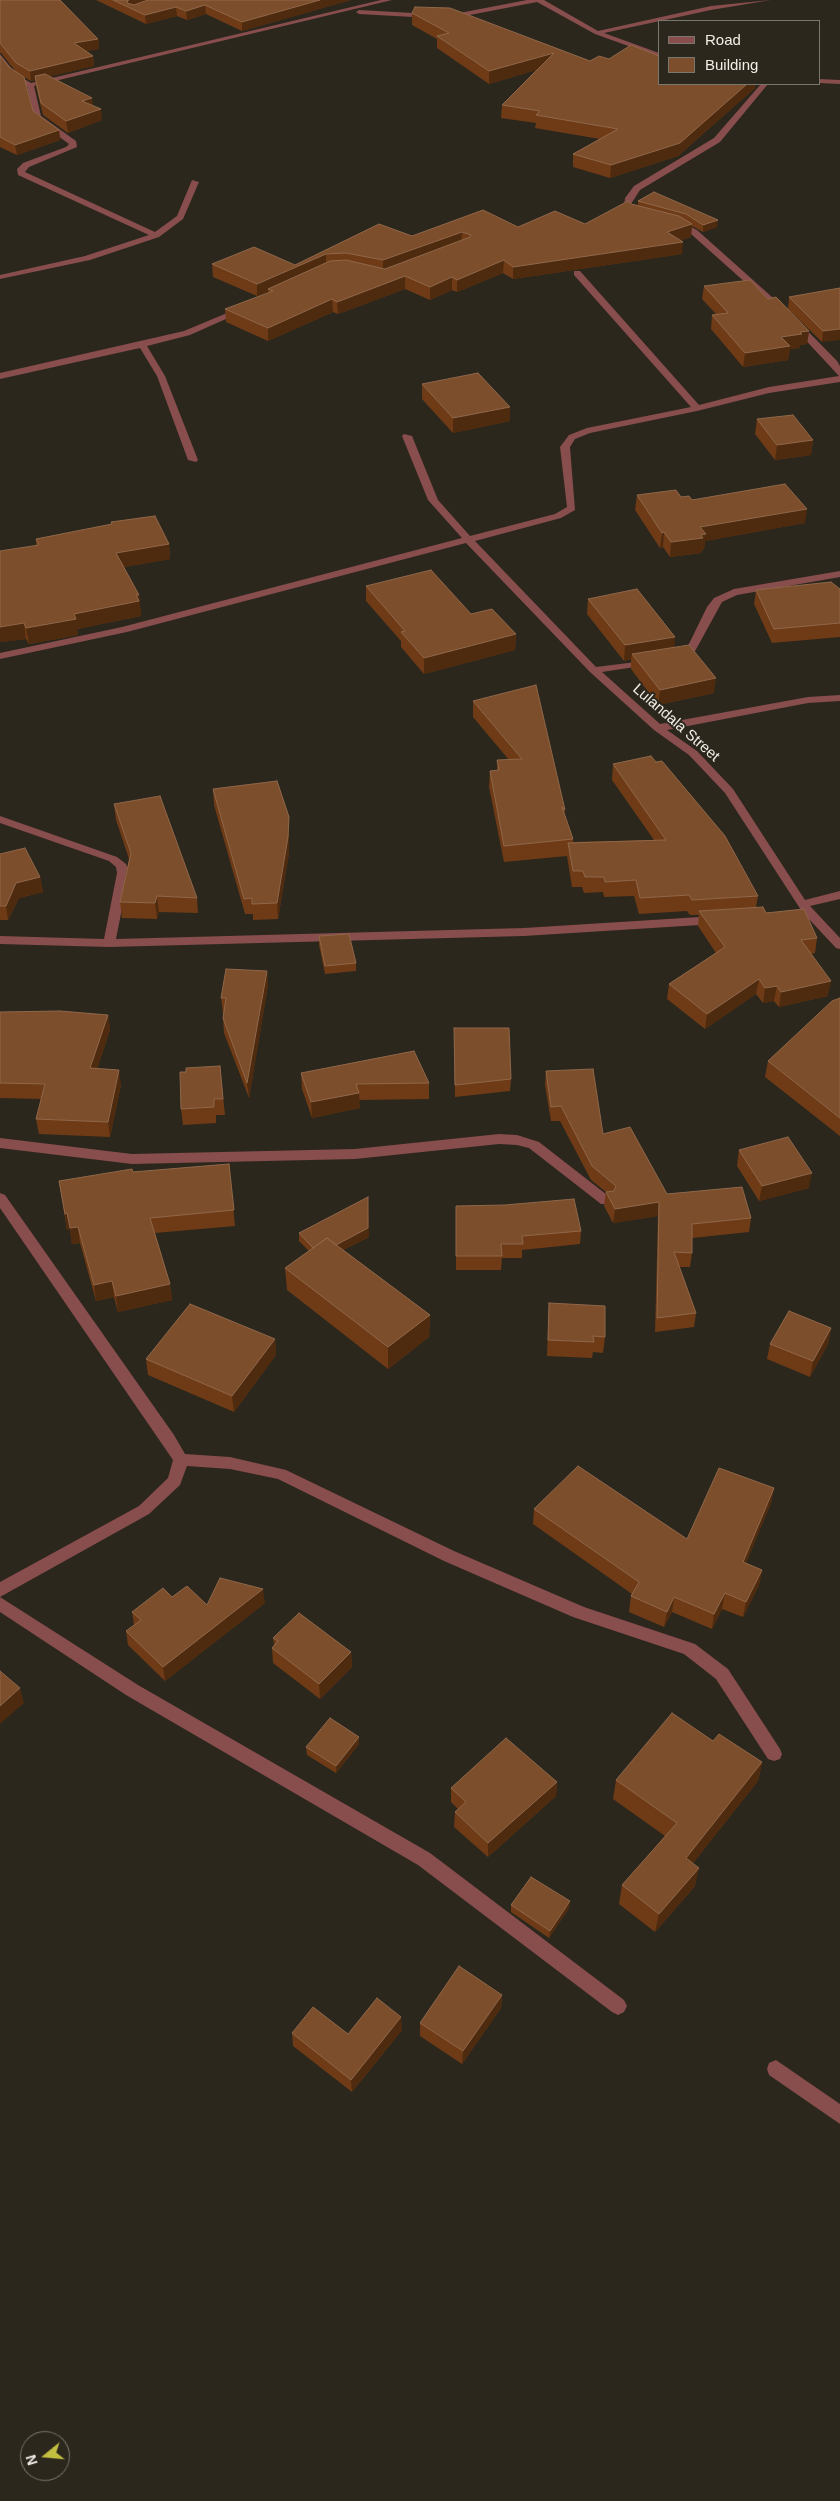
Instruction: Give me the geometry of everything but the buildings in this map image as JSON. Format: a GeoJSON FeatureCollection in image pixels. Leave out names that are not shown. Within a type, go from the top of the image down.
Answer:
{"type":"FeatureCollection","features":[{"type":"Feature","properties":{"kind":"street"},"geometry":{"type":"LineString","coordinates":[[30,85],[389,0]]}},
{"type":"Feature","properties":{"kind":"street"},"geometry":{"type":"LineString","coordinates":[[346,11],[449,17],[538,0],[597,33],[658,55]]}},
{"type":"Feature","properties":{"kind":"street"},"geometry":{"type":"LineString","coordinates":[[597,33],[711,8],[768,0]]}},
{"type":"Feature","properties":{"kind":"street"},"geometry":{"type":"LineString","coordinates":[[0,56],[14,75],[30,85],[38,117],[48,127],[67,137],[73,143],[73,147],[26,165],[21,169],[22,173],[156,235]]}},
{"type":"Feature","properties":{"kind":"street"},"geometry":{"type":"LineString","coordinates":[[820,82],[840,82]]}},
{"type":"Feature","properties":{"kind":"street"},"geometry":{"type":"LineString","coordinates":[[650,216],[634,212],[626,205],[637,188],[717,140],[764,85]]}},
{"type":"Feature","properties":{"kind":"street"},"geometry":{"type":"LineString","coordinates":[[0,277],[87,258],[156,235],[180,217],[195,182]]}},
{"type":"Feature","properties":{"kind":"street"},"geometry":{"type":"LineString","coordinates":[[665,220],[682,224],[694,232],[788,316],[834,363],[840,374]]}},
{"type":"Feature","properties":{"kind":"street"},"geometry":{"type":"LineString","coordinates":[[577,273],[697,408]]}},
{"type":"Feature","properties":{"kind":"street"},"geometry":{"type":"LineString","coordinates":[[0,376],[142,345],[187,332],[247,308]]}},
{"type":"Feature","properties":{"kind":"street"},"geometry":{"type":"LineString","coordinates":[[142,345],[161,376],[193,460]]}},
{"type":"Feature","properties":{"kind":"street"},"geometry":{"type":"LineString","coordinates":[[0,656],[123,630],[558,516],[572,508],[565,447],[572,437],[587,431],[697,408],[769,390],[840,378]]}},
{"type":"Feature","properties":{"kind":"street","name":"Lulandala Street"},"geometry":{"type":"LineString","coordinates":[[406,436],[433,500],[594,670],[658,728],[693,753],[729,791],[806,908],[840,945]]}},
{"type":"Feature","properties":{"kind":"street"},"geometry":{"type":"LineString","coordinates":[[594,670],[685,656],[690,651],[712,607],[718,600],[734,592],[840,574]]}},
{"type":"Feature","properties":{"kind":"street"},"geometry":{"type":"LineString","coordinates":[[816,579],[830,590]]}},
{"type":"Feature","properties":{"kind":"street"},"geometry":{"type":"LineString","coordinates":[[658,728],[808,700],[840,698]]}},
{"type":"Feature","properties":{"kind":"street"},"geometry":{"type":"LineString","coordinates":[[0,819],[113,859],[122,866],[123,873],[109,944]]}},
{"type":"Feature","properties":{"kind":"street"},"geometry":{"type":"LineString","coordinates":[[772,916],[806,908],[840,896]]}},
{"type":"Feature","properties":{"kind":"street"},"geometry":{"type":"LineString","coordinates":[[0,940],[109,944],[524,932],[724,920]]}},
{"type":"Feature","properties":{"kind":"street"},"geometry":{"type":"LineString","coordinates":[[0,1143],[132,1159],[355,1154],[499,1139],[517,1140],[534,1146],[606,1201]]}},
{"type":"Feature","properties":{"kind":"street"},"geometry":{"type":"LineString","coordinates":[[0,1198],[169,1439],[181,1460],[175,1481],[144,1510],[0,1590]]}},
{"type":"Feature","properties":{"kind":"street"},"geometry":{"type":"LineString","coordinates":[[181,1460],[230,1462],[281,1474],[449,1556],[579,1612],[689,1649],[722,1674],[774,1754]]}},
{"type":"Feature","properties":{"kind":"street"},"geometry":{"type":"LineString","coordinates":[[0,1604],[132,1690],[424,1859],[618,2006]]}},
{"type":"Feature","properties":{"kind":"street"},"geometry":{"type":"LineString","coordinates":[[776,2069],[840,2115]]}}]}
